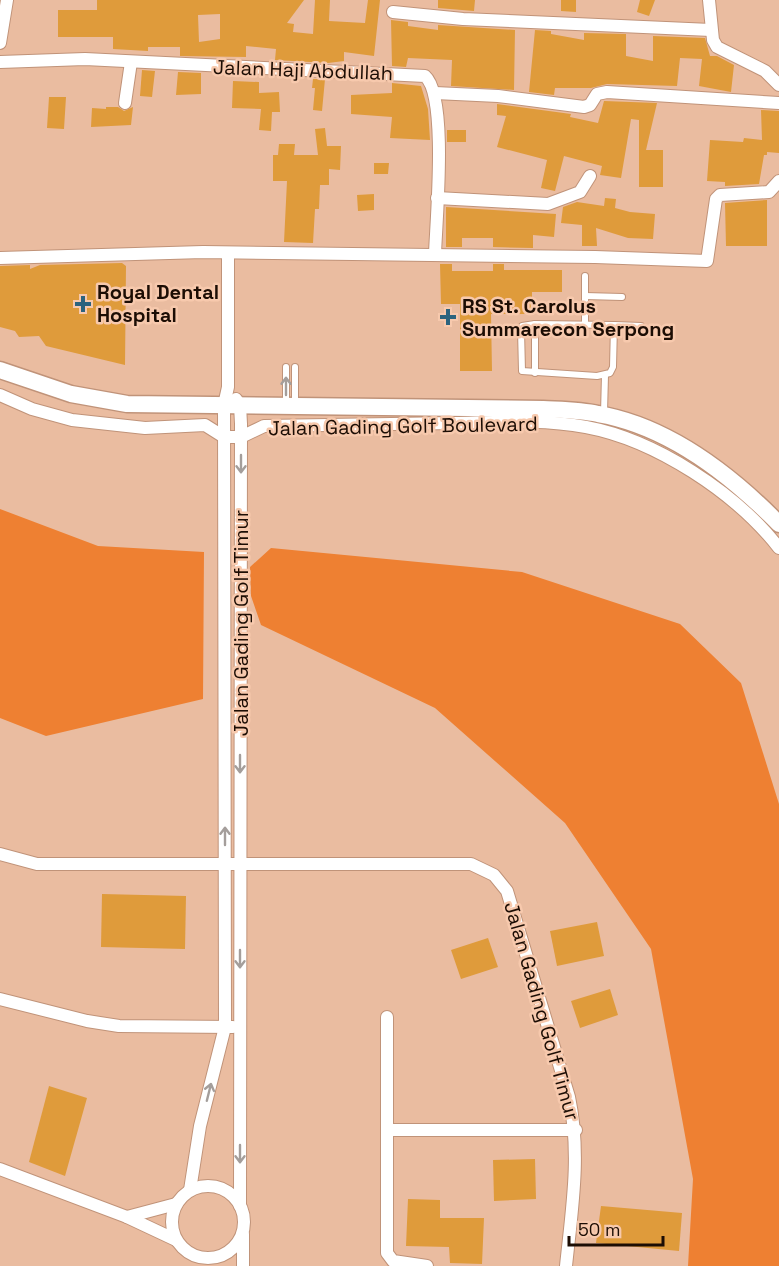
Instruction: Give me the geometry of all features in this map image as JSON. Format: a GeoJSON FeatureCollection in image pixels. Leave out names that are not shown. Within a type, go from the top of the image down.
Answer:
{"type":"FeatureCollection","features":[{"type":"Feature","properties":{"kind":"main road","name":"Jalan Gading Golf Boulevard"},"geometry":{"type":"LineString","coordinates":[[0,370],[71,394],[127,404],[543,409],[604,415],[687,448],[757,501],[779,524]]}},
{"type":"Feature","properties":{"kind":"street"},"geometry":{"type":"LineString","coordinates":[[0,43],[7,0]]}},
{"type":"Feature","properties":{"kind":"street"},"geometry":{"type":"LineString","coordinates":[[709,0],[711,30],[717,46],[765,71],[779,85]]}},
{"type":"Feature","properties":{"kind":"street"},"geometry":{"type":"LineString","coordinates":[[393,12],[463,19],[711,30]]}},
{"type":"Feature","properties":{"kind":"street","name":"Jalan Haji Abdullah"},"geometry":{"type":"LineString","coordinates":[[0,62],[85,59],[418,74],[430,80],[435,93]]}},
{"type":"Feature","properties":{"kind":"street"},"geometry":{"type":"LineString","coordinates":[[125,103],[131,62]]}},
{"type":"Feature","properties":{"kind":"street"},"geometry":{"type":"LineString","coordinates":[[435,254],[439,125],[435,93],[498,96],[584,107],[590,105],[597,94],[606,92],[779,103]]}},
{"type":"Feature","properties":{"kind":"street"},"geometry":{"type":"LineString","coordinates":[[437,198],[548,204],[580,192],[590,176]]}},
{"type":"Feature","properties":{"kind":"street"},"geometry":{"type":"LineString","coordinates":[[0,258],[228,253],[435,254],[707,261],[716,198],[720,195],[769,192],[779,181]]}},
{"type":"Feature","properties":{"kind":"street","name":"Jalan Gading Golf Timur"},"geometry":{"type":"LineString","coordinates":[[228,253],[228,387],[241,437],[239,1026],[240,1206],[243,1266]]}},
{"type":"Feature","properties":{"kind":"street","name":"Jalan Gading Golf Boulevard"},"geometry":{"type":"LineString","coordinates":[[0,395],[32,410],[72,420],[145,428],[206,425],[224,437],[241,437],[264,426],[536,422],[587,427],[635,442],[681,465],[721,492],[761,525],[779,548]]}},
{"type":"Feature","properties":{"kind":"street","name":"Jalan Gading Golf Timur"},"geometry":{"type":"LineString","coordinates":[[190,1190],[200,1126],[225,1027],[224,437],[232,405]]}},
{"type":"Feature","properties":{"kind":"street"},"geometry":{"type":"LineString","coordinates":[[0,854],[37,864],[240,864]]}},
{"type":"Feature","properties":{"kind":"street","name":"Jalan Gading Golf Timur"},"geometry":{"type":"LineString","coordinates":[[240,864],[471,864],[483,867],[502,881],[570,1097],[576,1130],[577,1151],[566,1266]]}},
{"type":"Feature","properties":{"kind":"street"},"geometry":{"type":"LineString","coordinates":[[0,999],[87,1021],[119,1026],[239,1026]]}},
{"type":"Feature","properties":{"kind":"street"},"geometry":{"type":"LineString","coordinates":[[387,1017],[388,1256],[397,1263],[427,1266]]}},
{"type":"Feature","properties":{"kind":"street"},"geometry":{"type":"LineString","coordinates":[[387,1130],[576,1130]]}},
{"type":"Feature","properties":{"kind":"street"},"geometry":{"type":"LineString","coordinates":[[0,1169],[128,1217],[176,1240]]}},
{"type":"Feature","properties":{"kind":"street"},"geometry":{"type":"LineString","coordinates":[[192,1266],[176,1240],[172,1228],[172,1216],[176,1204],[190,1190],[213,1186],[234,1197],[240,1206]]}},
{"type":"Feature","properties":{"kind":"street"},"geometry":{"type":"LineString","coordinates":[[128,1217],[176,1204]]}},
{"type":"Feature","properties":{"kind":"street"},"geometry":{"type":"LineString","coordinates":[[184,1250],[201,1257],[219,1256],[230,1250],[243,1230]]}},
{"type":"Feature","properties":{"kind":"lane"},"geometry":{"type":"LineString","coordinates":[[585,276],[585,325]]}},
{"type":"Feature","properties":{"kind":"lane"},"geometry":{"type":"LineString","coordinates":[[585,296],[622,297]]}},
{"type":"Feature","properties":{"kind":"lane"},"geometry":{"type":"LineString","coordinates":[[535,324],[535,374]]}},
{"type":"Feature","properties":{"kind":"lane"},"geometry":{"type":"LineString","coordinates":[[605,375],[535,374],[522,371],[520,365],[522,326],[535,324],[641,326]]}},
{"type":"Feature","properties":{"kind":"lane"},"geometry":{"type":"LineString","coordinates":[[604,415],[605,375],[613,367],[614,325]]}},
{"type":"Feature","properties":{"kind":"lane"},"geometry":{"type":"LineString","coordinates":[[286,368],[290,405]]}},
{"type":"Feature","properties":{"kind":"lane"},"geometry":{"type":"LineString","coordinates":[[290,405],[295,368]]}},
{"type":"Feature","properties":{"kind":"shaded area"},"geometry":{"type":"Polygon","coordinates":[[[0,509],[98,546],[204,552],[203,699],[46,736],[0,718],[0,509]]]}},
{"type":"Feature","properties":{"kind":"shaded area"},"geometry":{"type":"Polygon","coordinates":[[[271,548],[522,572],[680,624],[741,683],[779,804],[779,1266],[688,1266],[693,1179],[651,949],[565,823],[435,708],[261,625],[251,596],[250,567],[271,548]]]}},
{"type":"Feature","properties":{"kind":"building"},"geometry":{"type":"Polygon","coordinates":[[[97,0],[304,0],[287,23],[294,24],[293,32],[313,34],[315,0],[330,0],[329,21],[365,23],[368,0],[380,0],[374,56],[344,52],[344,61],[328,63],[275,60],[276,49],[246,46],[246,57],[180,56],[180,47],[148,47],[148,51],[113,49],[113,37],[58,37],[58,10],[97,10],[97,0]],[[220,14],[198,15],[199,42],[220,39],[220,14]]]}},
{"type":"Feature","properties":{"kind":"building"},"geometry":{"type":"Polygon","coordinates":[[[438,0],[475,0],[474,11],[438,8],[438,0]]]}},
{"type":"Feature","properties":{"kind":"building"},"geometry":{"type":"Polygon","coordinates":[[[561,0],[576,0],[576,12],[561,11],[561,0]]]}},
{"type":"Feature","properties":{"kind":"building"},"geometry":{"type":"Polygon","coordinates":[[[640,0],[655,0],[649,16],[637,12],[640,0]]]}},
{"type":"Feature","properties":{"kind":"building"},"geometry":{"type":"Polygon","coordinates":[[[391,20],[408,22],[408,26],[438,30],[438,25],[515,30],[514,90],[451,86],[452,60],[408,58],[406,67],[392,66],[391,20]]]}},
{"type":"Feature","properties":{"kind":"building"},"geometry":{"type":"Polygon","coordinates":[[[535,30],[551,31],[551,34],[584,40],[584,33],[626,34],[626,56],[653,61],[653,36],[705,38],[710,56],[717,56],[734,65],[731,92],[699,86],[702,59],[680,58],[677,86],[607,84],[591,88],[555,88],[554,95],[529,92],[535,30]]]}},
{"type":"Feature","properties":{"kind":"building"},"geometry":{"type":"Polygon","coordinates":[[[142,70],[155,71],[152,97],[140,96],[142,70]]]}},
{"type":"Feature","properties":{"kind":"building"},"geometry":{"type":"Polygon","coordinates":[[[178,72],[201,73],[201,94],[176,95],[178,72]]]}},
{"type":"Feature","properties":{"kind":"building"},"geometry":{"type":"Polygon","coordinates":[[[313,79],[325,79],[322,111],[313,110],[315,88],[312,88],[313,79]]]}},
{"type":"Feature","properties":{"kind":"building"},"geometry":{"type":"Polygon","coordinates":[[[233,81],[259,82],[259,93],[279,92],[280,112],[272,112],[271,131],[259,130],[261,109],[232,108],[233,81]]]}},
{"type":"Feature","properties":{"kind":"building"},"geometry":{"type":"Polygon","coordinates":[[[392,83],[421,86],[428,109],[430,140],[390,138],[392,117],[351,114],[351,95],[392,93],[392,83]]]}},
{"type":"Feature","properties":{"kind":"building"},"geometry":{"type":"Polygon","coordinates":[[[49,97],[66,97],[64,129],[47,128],[49,97]]]}},
{"type":"Feature","properties":{"kind":"building"},"geometry":{"type":"Polygon","coordinates":[[[604,101],[657,103],[646,150],[663,150],[663,187],[639,187],[639,120],[631,119],[621,178],[600,175],[602,166],[564,156],[555,191],[541,188],[547,160],[497,147],[506,116],[497,115],[497,104],[571,114],[570,117],[598,123],[604,101]]]}},
{"type":"Feature","properties":{"kind":"building"},"geometry":{"type":"Polygon","coordinates":[[[106,107],[118,107],[124,111],[133,107],[131,125],[91,127],[92,108],[106,109],[106,107]]]}},
{"type":"Feature","properties":{"kind":"building"},"geometry":{"type":"Polygon","coordinates":[[[761,110],[779,111],[779,153],[767,152],[767,155],[764,155],[759,184],[725,186],[725,182],[707,181],[710,140],[743,142],[744,138],[762,140],[761,110]]]}},
{"type":"Feature","properties":{"kind":"building"},"geometry":{"type":"Polygon","coordinates":[[[325,128],[327,146],[341,146],[340,170],[329,169],[329,185],[320,185],[319,209],[315,209],[313,243],[284,242],[287,181],[273,181],[273,155],[278,155],[279,144],[295,144],[294,155],[318,155],[315,129],[325,128]]]}},
{"type":"Feature","properties":{"kind":"building"},"geometry":{"type":"Polygon","coordinates":[[[447,130],[466,130],[466,142],[447,142],[447,130]]]}},
{"type":"Feature","properties":{"kind":"building"},"geometry":{"type":"Polygon","coordinates":[[[374,163],[389,163],[388,174],[374,174],[374,163]]]}},
{"type":"Feature","properties":{"kind":"building"},"geometry":{"type":"Polygon","coordinates":[[[374,194],[374,210],[358,211],[357,195],[374,194]]]}},
{"type":"Feature","properties":{"kind":"building"},"geometry":{"type":"Polygon","coordinates":[[[605,198],[616,199],[615,208],[655,214],[653,239],[628,238],[596,228],[597,246],[582,246],[582,225],[561,223],[563,207],[577,202],[604,206],[605,198]]]}},
{"type":"Feature","properties":{"kind":"building"},"geometry":{"type":"Polygon","coordinates":[[[767,200],[767,246],[726,246],[725,203],[767,200]]]}},
{"type":"Feature","properties":{"kind":"building"},"geometry":{"type":"Polygon","coordinates":[[[446,207],[556,214],[554,237],[533,235],[533,248],[493,247],[493,238],[462,238],[462,247],[446,247],[446,207]]]}},
{"type":"Feature","properties":{"kind":"building","name":"Royal Dental Hospital"},"geometry":{"type":"Polygon","coordinates":[[[122,263],[126,266],[125,365],[46,346],[39,336],[19,337],[15,331],[0,327],[0,266],[30,265],[30,269],[40,265],[122,263]]]}},
{"type":"Feature","properties":{"kind":"building"},"geometry":{"type":"Polygon","coordinates":[[[440,264],[452,264],[452,271],[493,271],[493,264],[504,264],[504,270],[562,270],[562,292],[532,292],[532,314],[491,314],[492,371],[460,371],[460,304],[441,304],[440,264]]]}},
{"type":"Feature","properties":{"kind":"building"},"geometry":{"type":"Polygon","coordinates":[[[102,894],[186,896],[185,949],[101,947],[102,894]]]}},
{"type":"Feature","properties":{"kind":"building"},"geometry":{"type":"Polygon","coordinates":[[[597,922],[604,956],[557,966],[550,931],[597,922]]]}},
{"type":"Feature","properties":{"kind":"building"},"geometry":{"type":"Polygon","coordinates":[[[488,938],[498,967],[461,979],[451,950],[488,938]]]}},
{"type":"Feature","properties":{"kind":"building"},"geometry":{"type":"Polygon","coordinates":[[[610,989],[618,1015],[580,1028],[571,1001],[610,989]]]}},
{"type":"Feature","properties":{"kind":"building"},"geometry":{"type":"Polygon","coordinates":[[[49,1086],[87,1098],[65,1176],[29,1162],[49,1086]]]}},
{"type":"Feature","properties":{"kind":"building"},"geometry":{"type":"Polygon","coordinates":[[[535,1159],[536,1199],[494,1201],[493,1160],[535,1159]]]}},
{"type":"Feature","properties":{"kind":"building"},"geometry":{"type":"Polygon","coordinates":[[[408,1199],[440,1200],[440,1218],[484,1218],[482,1264],[450,1263],[449,1247],[406,1246],[408,1199]]]}},
{"type":"Feature","properties":{"kind":"building"},"geometry":{"type":"Polygon","coordinates":[[[601,1206],[682,1213],[679,1251],[596,1243],[601,1206]]]}},
{"type":"Feature","properties":{"kind":"place","name":"Royal Dental Hospital"},"geometry":{"type":"Point","coordinates":[83,304]}},
{"type":"Feature","properties":{"kind":"place","name":"RS St. Carolus Summarecon Serpong"},"geometry":{"type":"Point","coordinates":[448,317]}}]}
